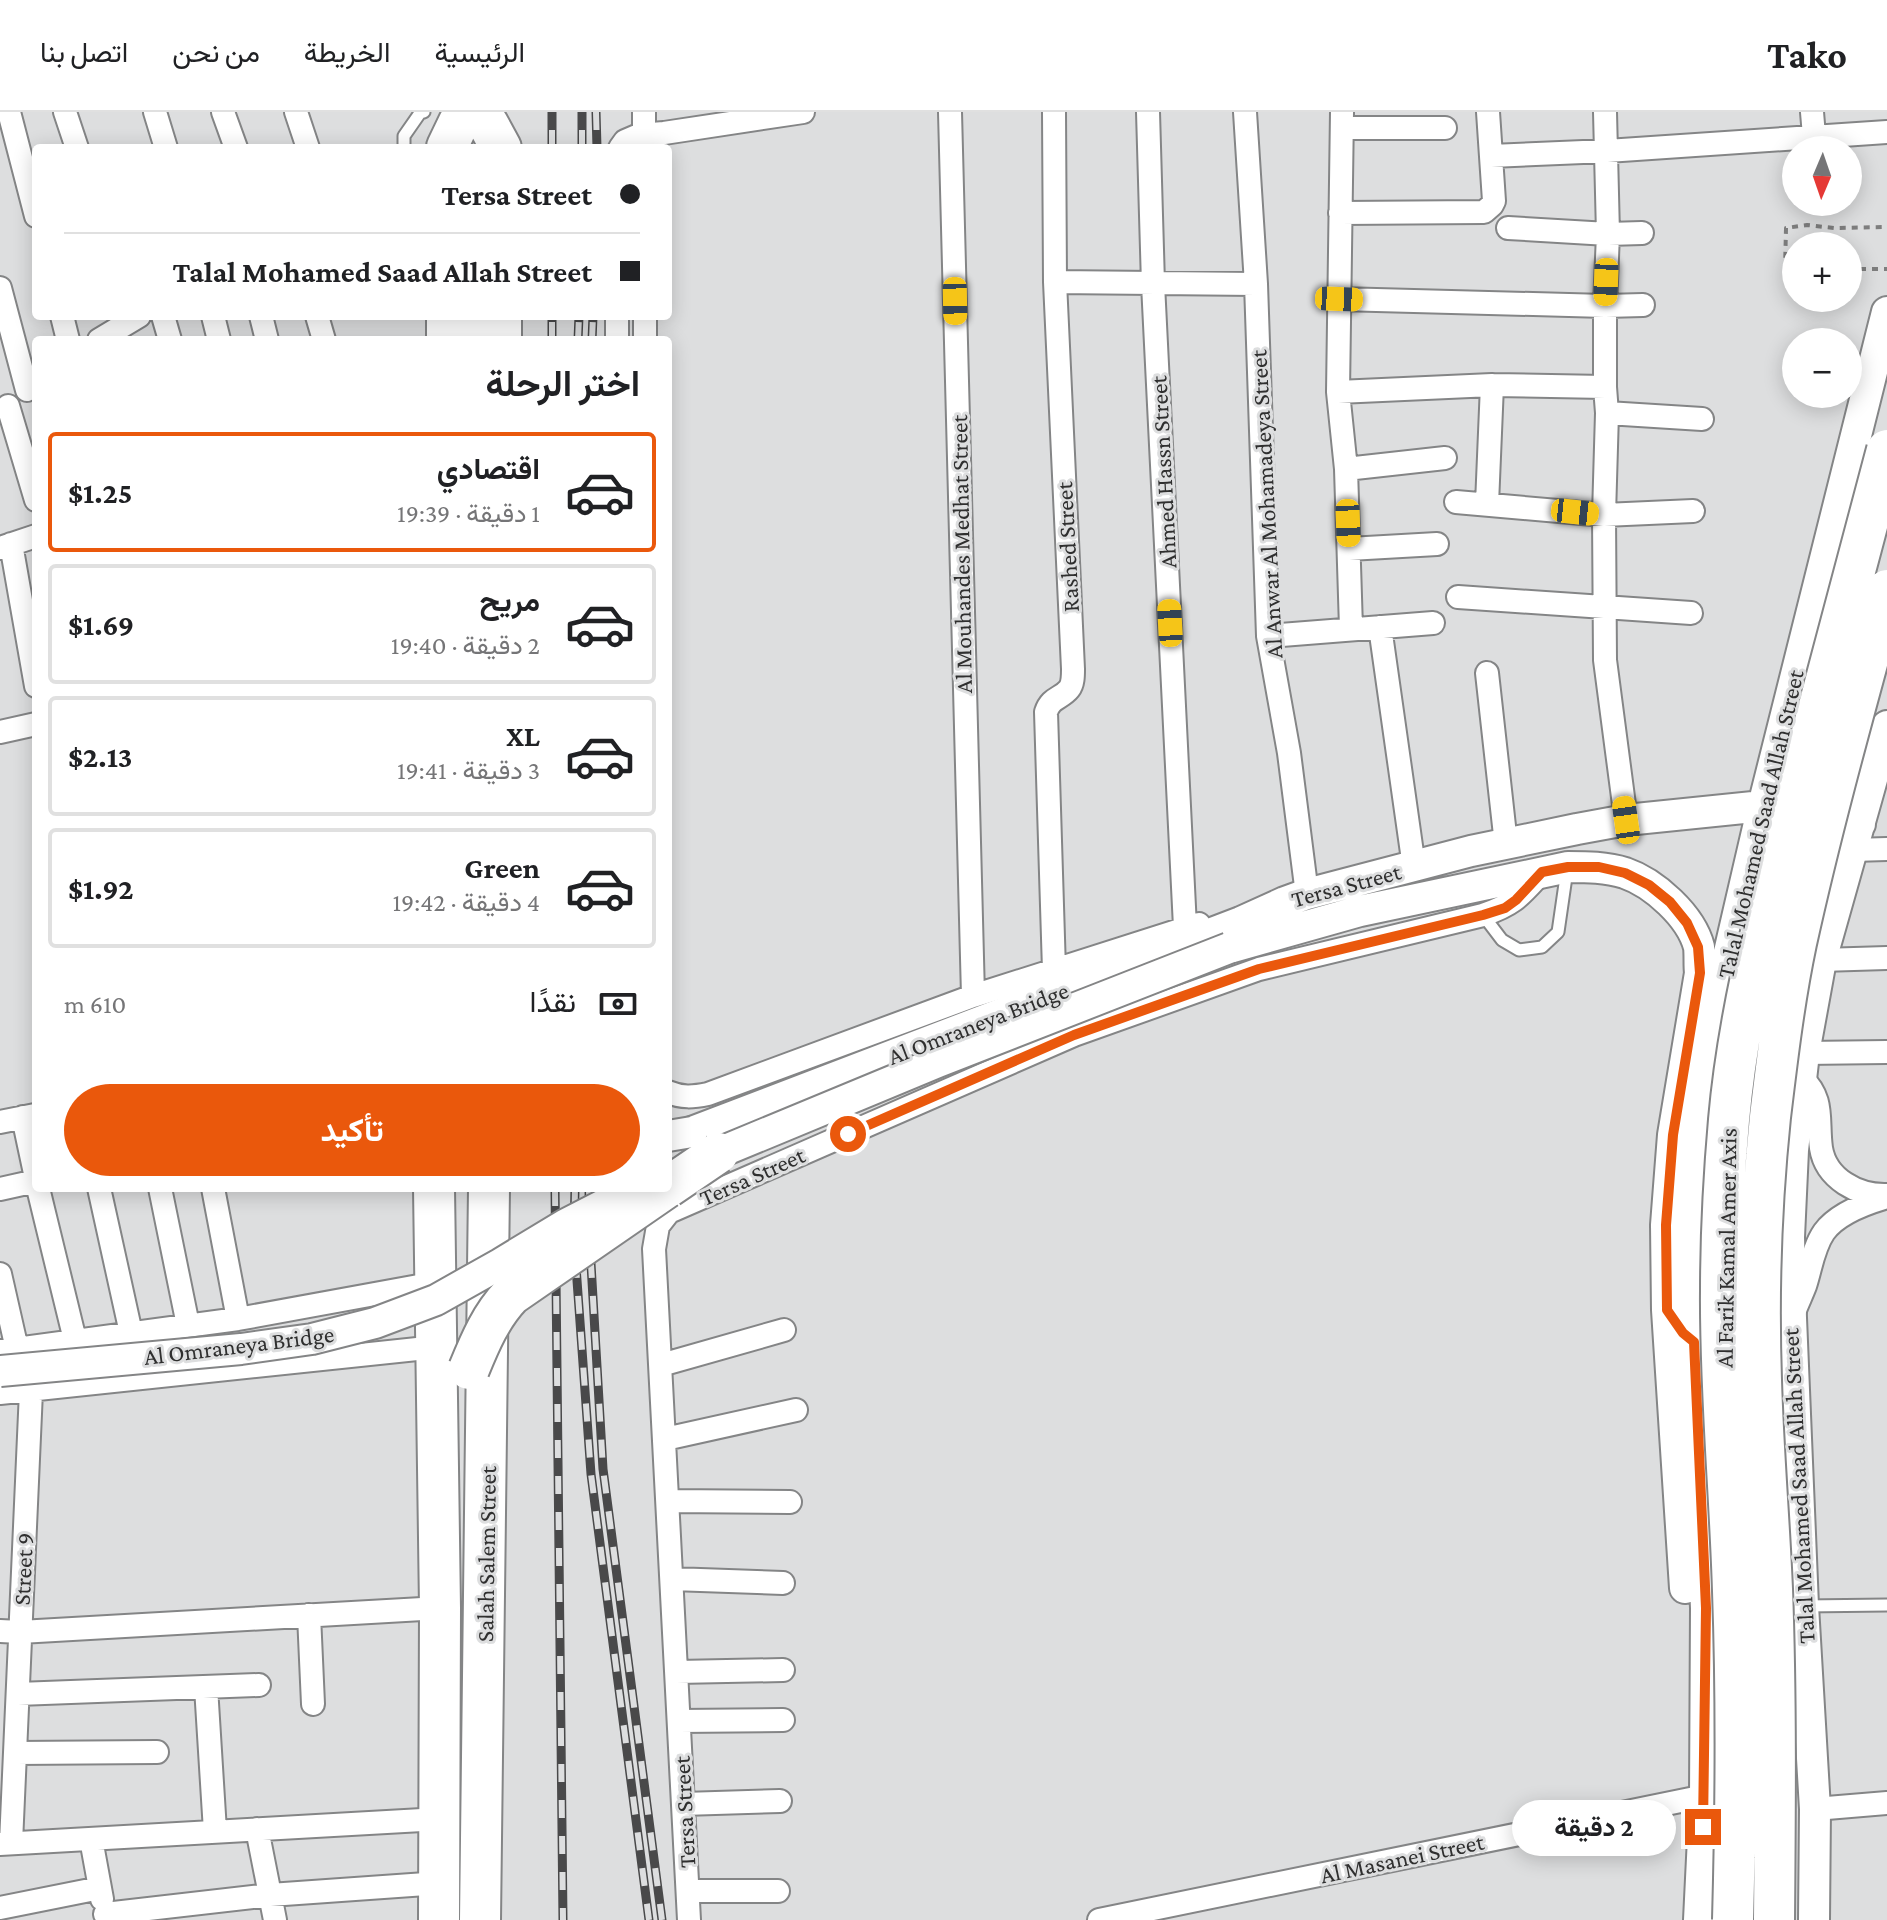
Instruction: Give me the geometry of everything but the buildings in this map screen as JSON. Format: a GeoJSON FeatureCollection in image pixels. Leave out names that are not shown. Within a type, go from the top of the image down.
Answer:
{"type":"FeatureCollection","features":[{"type":"Feature","properties":{"kind":"highway"},"geometry":{"type":"LineString","coordinates":[[499,112],[501,144]]}},
{"type":"Feature","properties":{"kind":"highway"},"geometry":{"type":"LineString","coordinates":[[447,136],[459,122],[468,117],[479,118],[488,124],[499,144]]}},
{"type":"Feature","properties":{"kind":"highway","name":"Al Farik Kamal Amer Axis"},"geometry":{"type":"LineString","coordinates":[[1733,1920],[1734,1606],[1721,1294],[1722,1204],[1730,1115],[1742,1026],[1759,938],[1887,450]]}},
{"type":"Feature","properties":{"kind":"highway","name":"Al Farik Kamal Amer Axis"},"geometry":{"type":"LineString","coordinates":[[1774,1920],[1774,1694],[1760,1308],[1770,1119],[1796,945],[1887,590]]}},
{"type":"Feature","properties":{"kind":"highway"},"geometry":{"type":"LineString","coordinates":[[672,1178],[693,1140]]}},
{"type":"Feature","properties":{"kind":"highway","name":"Salah Salem Street"},"geometry":{"type":"LineString","coordinates":[[434,1192],[440,1608],[439,1901]]}},
{"type":"Feature","properties":{"kind":"highway","name":"Salah Salem Street"},"geometry":{"type":"LineString","coordinates":[[480,1914],[489,1192]]}},
{"type":"Feature","properties":{"kind":"highway"},"geometry":{"type":"LineString","coordinates":[[480,1914],[465,1883],[461,1861],[463,1422],[469,1369],[498,1308],[511,1295],[660,1192]]}},
{"type":"Feature","properties":{"kind":"highway"},"geometry":{"type":"LineString","coordinates":[[1774,1856],[1793,1920]]}},
{"type":"Feature","properties":{"kind":"street"},"geometry":{"type":"LineString","coordinates":[[9,112],[32,201]]}},
{"type":"Feature","properties":{"kind":"street"},"geometry":{"type":"LineString","coordinates":[[65,112],[76,144]]}},
{"type":"Feature","properties":{"kind":"street"},"geometry":{"type":"LineString","coordinates":[[155,112],[165,144]]}},
{"type":"Feature","properties":{"kind":"street"},"geometry":{"type":"LineString","coordinates":[[223,112],[235,144]]}},
{"type":"Feature","properties":{"kind":"street"},"geometry":{"type":"LineString","coordinates":[[296,112],[307,144]]}},
{"type":"Feature","properties":{"kind":"street"},"geometry":{"type":"LineString","coordinates":[[624,144],[644,131],[664,133],[803,112]]}},
{"type":"Feature","properties":{"kind":"street","name":"Al Mouhandes Medhat Street"},"geometry":{"type":"LineString","coordinates":[[950,112],[973,996]]}},
{"type":"Feature","properties":{"kind":"street","name":"Rashed Street"},"geometry":{"type":"LineString","coordinates":[[1054,112],[1055,282],[1073,669],[1068,690],[1053,699],[1046,712],[1054,970]]}},
{"type":"Feature","properties":{"kind":"street","name":"Ahmed Hassn Street"},"geometry":{"type":"LineString","coordinates":[[1148,112],[1153,284],[1185,927]]}},
{"type":"Feature","properties":{"kind":"street","name":"Al Anwar Al Mohamadeya Street"},"geometry":{"type":"LineString","coordinates":[[1245,112],[1256,284],[1268,636],[1289,753],[1296,898]]}},
{"type":"Feature","properties":{"kind":"street"},"geometry":{"type":"LineString","coordinates":[[1340,213],[1484,212],[1494,201],[1488,112]]}},
{"type":"Feature","properties":{"kind":"street"},"geometry":{"type":"LineString","coordinates":[[1605,112],[1608,234],[1603,606],[1605,660],[1626,820]]}},
{"type":"Feature","properties":{"kind":"street"},"geometry":{"type":"LineString","coordinates":[[1812,112],[1814,136],[1887,132]]}},
{"type":"Feature","properties":{"kind":"street"},"geometry":{"type":"LineString","coordinates":[[1351,628],[1346,469],[1338,392],[1342,120],[1445,128]]}},
{"type":"Feature","properties":{"kind":"street"},"geometry":{"type":"LineString","coordinates":[[1491,156],[1782,138]]}},
{"type":"Feature","properties":{"kind":"street"},"geometry":{"type":"LineString","coordinates":[[1508,228],[1642,233]]}},
{"type":"Feature","properties":{"kind":"street"},"geometry":{"type":"LineString","coordinates":[[1055,282],[1256,284]]}},
{"type":"Feature","properties":{"kind":"street"},"geometry":{"type":"LineString","coordinates":[[0,288],[31,387],[4,409],[32,489]]}},
{"type":"Feature","properties":{"kind":"street"},"geometry":{"type":"LineString","coordinates":[[1339,299],[1643,305]]}},
{"type":"Feature","properties":{"kind":"street","name":"Talal Mohamed Saad Allah Street"},"geometry":{"type":"LineString","coordinates":[[1699,1920],[1705,1796],[1706,1608],[1689,1228],[1703,1022],[1763,806],[1887,312]]}},
{"type":"Feature","properties":{"kind":"street"},"geometry":{"type":"LineString","coordinates":[[109,336],[131,320]]}},
{"type":"Feature","properties":{"kind":"street"},"geometry":{"type":"LineString","coordinates":[[1338,392],[1492,385],[1605,387]]}},
{"type":"Feature","properties":{"kind":"street"},"geometry":{"type":"LineString","coordinates":[[1487,504],[1492,385]]}},
{"type":"Feature","properties":{"kind":"street"},"geometry":{"type":"LineString","coordinates":[[1607,413],[1702,419]]}},
{"type":"Feature","properties":{"kind":"street"},"geometry":{"type":"LineString","coordinates":[[1346,469],[1445,458]]}},
{"type":"Feature","properties":{"kind":"street"},"geometry":{"type":"LineString","coordinates":[[1456,502],[1604,515],[1693,511]]}},
{"type":"Feature","properties":{"kind":"street"},"geometry":{"type":"LineString","coordinates":[[32,537],[6,546],[32,655]]}},
{"type":"Feature","properties":{"kind":"street"},"geometry":{"type":"LineString","coordinates":[[1349,549],[1437,544]]}},
{"type":"Feature","properties":{"kind":"street"},"geometry":{"type":"LineString","coordinates":[[1819,582],[1887,598]]}},
{"type":"Feature","properties":{"kind":"street"},"geometry":{"type":"LineString","coordinates":[[1458,597],[1691,613]]}},
{"type":"Feature","properties":{"kind":"street"},"geometry":{"type":"LineString","coordinates":[[1268,636],[1433,623]]}},
{"type":"Feature","properties":{"kind":"street"},"geometry":{"type":"LineString","coordinates":[[1380,627],[1414,867]]}},
{"type":"Feature","properties":{"kind":"street"},"geometry":{"type":"LineString","coordinates":[[1487,673],[1506,844]]}},
{"type":"Feature","properties":{"kind":"street"},"geometry":{"type":"LineString","coordinates":[[0,732],[32,725]]}},
{"type":"Feature","properties":{"kind":"street","name":"Talal Mohamed Saad Allah Street"},"geometry":{"type":"LineString","coordinates":[[1814,1920],[1815,1809],[1791,1318],[1793,1150],[1804,1052],[1821,960],[1886,734]]}},
{"type":"Feature","properties":{"kind":"street","name":"Tersa Street"},"geometry":{"type":"LineString","coordinates":[[673,1094],[693,1097],[708,1094],[973,996],[1185,927],[1471,851],[1626,820],[1763,806],[1788,800],[1814,800],[1839,809],[1856,837]]}},
{"type":"Feature","properties":{"kind":"street"},"geometry":{"type":"LineString","coordinates":[[1856,837],[1887,849]]}},
{"type":"Feature","properties":{"kind":"street","name":"Al Omraneya Bridge"},"geometry":{"type":"LineString","coordinates":[[693,1140],[938,1062],[1229,948],[1360,911],[1555,870],[1599,867],[1625,873],[1649,885],[1670,902],[1687,923],[1698,947],[1703,1022]]}},
{"type":"Feature","properties":{"kind":"street","name":"Tersa Street"},"geometry":{"type":"LineString","coordinates":[[689,1920],[654,1249],[658,1226],[669,1212],[1074,1035],[1259,969],[1505,908],[1555,870]]}},
{"type":"Feature","properties":{"kind":"street","name":"Al Omraneya Bridge"},"geometry":{"type":"LineString","coordinates":[[672,1169],[693,1140],[1296,898]]}},
{"type":"Feature","properties":{"kind":"street"},"geometry":{"type":"LineString","coordinates":[[1821,960],[1887,958]]}},
{"type":"Feature","properties":{"kind":"street"},"geometry":{"type":"LineString","coordinates":[[1706,1608],[1691,1603],[1685,1593],[1667,1310],[1666,1225],[1673,1135],[1703,1022],[1736,1032],[1785,1032],[1804,1052],[1810,1086],[1816,1097],[1821,1151],[1832,1172],[1849,1187],[1871,1196],[1887,1196]]}},
{"type":"Feature","properties":{"kind":"street"},"geometry":{"type":"LineString","coordinates":[[1804,1052],[1887,1052]]}},
{"type":"Feature","properties":{"kind":"street"},"geometry":{"type":"LineString","coordinates":[[673,1094],[680,1132],[707,1195]]}},
{"type":"Feature","properties":{"kind":"street"},"geometry":{"type":"LineString","coordinates":[[0,1122],[29,1116],[32,1143]]}},
{"type":"Feature","properties":{"kind":"street"},"geometry":{"type":"LineString","coordinates":[[0,1189],[32,1181]]}},
{"type":"Feature","properties":{"kind":"street"},"geometry":{"type":"LineString","coordinates":[[39,1192],[75,1340]]}},
{"type":"Feature","properties":{"kind":"street"},"geometry":{"type":"LineString","coordinates":[[100,1192],[131,1333]]}},
{"type":"Feature","properties":{"kind":"street"},"geometry":{"type":"LineString","coordinates":[[161,1192],[188,1325]]}},
{"type":"Feature","properties":{"kind":"street"},"geometry":{"type":"LineString","coordinates":[[214,1192],[238,1319]]}},
{"type":"Feature","properties":{"kind":"street","name":"Al Omraneya Bridge"},"geometry":{"type":"LineString","coordinates":[[6,1357],[255,1347],[312,1339],[375,1323],[436,1300],[566,1224],[628,1192]]}},
{"type":"Feature","properties":{"kind":"street"},"geometry":{"type":"LineString","coordinates":[[1667,1310],[1683,1333],[1694,1342],[1720,1351],[1748,1350],[1773,1338],[1791,1318],[1825,1230],[1866,1203],[1887,1196]]}},
{"type":"Feature","properties":{"kind":"street"},"geometry":{"type":"LineString","coordinates":[[0,1274],[6,1357],[75,1340],[238,1319],[435,1283]]}},
{"type":"Feature","properties":{"kind":"street"},"geometry":{"type":"LineString","coordinates":[[661,1365],[784,1330]]}},
{"type":"Feature","properties":{"kind":"street"},"geometry":{"type":"LineString","coordinates":[[0,1393],[436,1347]]}},
{"type":"Feature","properties":{"kind":"street","name":"Street 9"},"geometry":{"type":"LineString","coordinates":[[6,1844],[18,1694],[10,1632],[31,1391]]}},
{"type":"Feature","properties":{"kind":"street"},"geometry":{"type":"LineString","coordinates":[[665,1439],[796,1410]]}},
{"type":"Feature","properties":{"kind":"street"},"geometry":{"type":"LineString","coordinates":[[668,1501],[790,1502]]}},
{"type":"Feature","properties":{"kind":"street"},"geometry":{"type":"LineString","coordinates":[[672,1579],[783,1583]]}},
{"type":"Feature","properties":{"kind":"street"},"geometry":{"type":"LineString","coordinates":[[10,1632],[440,1608]]}},
{"type":"Feature","properties":{"kind":"street"},"geometry":{"type":"LineString","coordinates":[[309,1615],[313,1704]]}},
{"type":"Feature","properties":{"kind":"street"},"geometry":{"type":"LineString","coordinates":[[677,1672],[783,1670]]}},
{"type":"Feature","properties":{"kind":"street"},"geometry":{"type":"LineString","coordinates":[[18,1694],[259,1685]]}},
{"type":"Feature","properties":{"kind":"street"},"geometry":{"type":"LineString","coordinates":[[206,1687],[215,1831]]}},
{"type":"Feature","properties":{"kind":"street"},"geometry":{"type":"LineString","coordinates":[[679,1721],[783,1720]]}},
{"type":"Feature","properties":{"kind":"street"},"geometry":{"type":"LineString","coordinates":[[15,1753],[157,1752]]}},
{"type":"Feature","properties":{"kind":"street","name":"Al Masanei Street"},"geometry":{"type":"LineString","coordinates":[[1099,1920],[1705,1796]]}},
{"type":"Feature","properties":{"kind":"street"},"geometry":{"type":"LineString","coordinates":[[683,1804],[780,1801]]}},
{"type":"Feature","properties":{"kind":"street"},"geometry":{"type":"LineString","coordinates":[[1815,1809],[1887,1803]]}},
{"type":"Feature","properties":{"kind":"street"},"geometry":{"type":"LineString","coordinates":[[6,1844],[440,1819]]}},
{"type":"Feature","properties":{"kind":"street"},"geometry":{"type":"LineString","coordinates":[[257,1829],[275,1920]]}},
{"type":"Feature","properties":{"kind":"street"},"geometry":{"type":"LineString","coordinates":[[91,1839],[105,1917],[270,1895],[439,1901]]}},
{"type":"Feature","properties":{"kind":"street"},"geometry":{"type":"LineString","coordinates":[[0,1908],[100,1888]]}},
{"type":"Feature","properties":{"kind":"street"},"geometry":{"type":"LineString","coordinates":[[688,1891],[778,1891]]}},
{"type":"Feature","properties":{"kind":"lane"},"geometry":{"type":"LineString","coordinates":[[404,144],[404,136],[420,113],[424,112]]}},
{"type":"Feature","properties":{"kind":"lane"},"geometry":{"type":"LineString","coordinates":[[1483,915],[1502,940],[1519,950],[1542,947],[1558,932],[1555,870]]}},
{"type":"Feature","properties":{"kind":"lane"},"geometry":{"type":"LineString","coordinates":[[1803,1606],[1887,1605]]}},
{"type":"Feature","properties":{"kind":"path"},"geometry":{"type":"LineString","coordinates":[[1786,232],[1786,228],[1807,225],[1887,227]]}},
{"type":"Feature","properties":{"kind":"path"},"geometry":{"type":"LineString","coordinates":[[1862,269],[1887,269]]}},
{"type":"Feature","properties":{"kind":"railway"},"geometry":{"type":"LineString","coordinates":[[552,112],[552,144]]}},
{"type":"Feature","properties":{"kind":"railway"},"geometry":{"type":"LineString","coordinates":[[582,112],[582,144]]}},
{"type":"Feature","properties":{"kind":"railway"},"geometry":{"type":"LineString","coordinates":[[596,112],[597,144]]}},
{"type":"Feature","properties":{"kind":"railway"},"geometry":{"type":"LineString","coordinates":[[552,320],[552,336]]}},
{"type":"Feature","properties":{"kind":"railway"},"geometry":{"type":"LineString","coordinates":[[578,336],[579,320]]}},
{"type":"Feature","properties":{"kind":"railway"},"geometry":{"type":"LineString","coordinates":[[592,336],[593,320]]}},
{"type":"Feature","properties":{"kind":"railway"},"geometry":{"type":"LineString","coordinates":[[555,1192],[563,1920]]}},
{"type":"Feature","properties":{"kind":"railway"},"geometry":{"type":"LineString","coordinates":[[575,1192],[574,1239],[591,1474],[649,1920]]}},
{"type":"Feature","properties":{"kind":"railway"},"geometry":{"type":"LineString","coordinates":[[589,1192],[603,1469],[662,1920]]}},
{"type":"Feature","properties":{"kind":"route"},"geometry":{"type":"LineString","coordinates":[[848,1134],[1074,1035],[1259,969],[1505,908],[1542,872],[1568,867],[1599,867],[1625,873],[1649,885],[1670,902],[1687,923],[1698,947],[1700,973],[1673,1135],[1666,1225],[1667,1310],[1683,1333],[1694,1342],[1706,1608],[1703,1827]]}}]}
